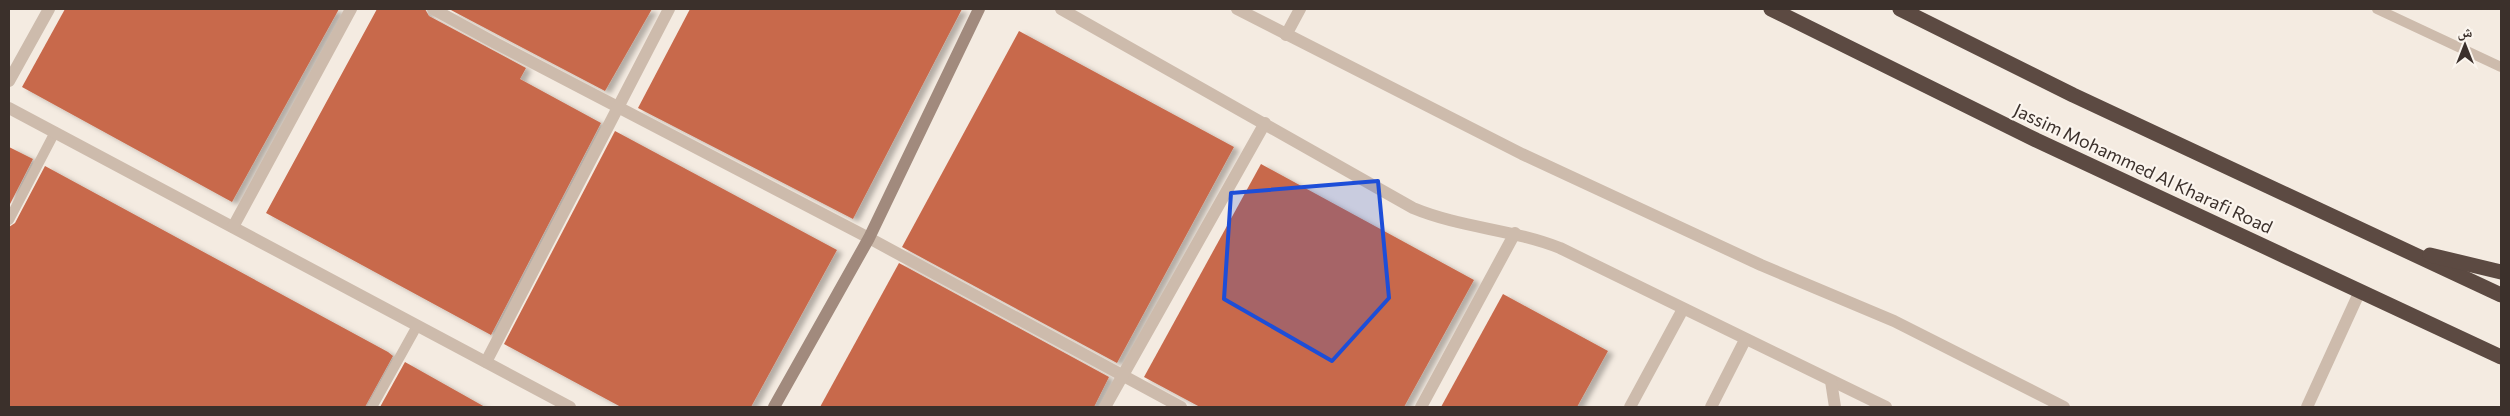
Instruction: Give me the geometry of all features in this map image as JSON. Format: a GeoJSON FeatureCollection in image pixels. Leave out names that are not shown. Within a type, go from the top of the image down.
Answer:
{"type":"FeatureCollection","features":[{"type":"Feature","properties":{"kind":"highway","name":"Jassim Mohammed Al Kharafi Road"},"geometry":{"type":"LineString","coordinates":[[1771,9],[2036,140],[2501,357]]}},
{"type":"Feature","properties":{"kind":"highway","name":"Jassim Mohammed Al Kharafi Road"},"geometry":{"type":"LineString","coordinates":[[1900,9],[2072,95],[2501,295]]}},
{"type":"Feature","properties":{"kind":"highway"},"geometry":{"type":"LineString","coordinates":[[2396,246],[2501,272]]}},
{"type":"Feature","properties":{"kind":"street"},"geometry":{"type":"LineString","coordinates":[[9,81],[49,9]]}},
{"type":"Feature","properties":{"kind":"street"},"geometry":{"type":"LineString","coordinates":[[233,228],[352,9]]}},
{"type":"Feature","properties":{"kind":"street"},"geometry":{"type":"LineString","coordinates":[[433,9],[616,107],[869,238],[1180,407]]}},
{"type":"Feature","properties":{"kind":"street"},"geometry":{"type":"LineString","coordinates":[[486,362],[616,107],[669,9]]}},
{"type":"Feature","properties":{"kind":"street"},"geometry":{"type":"LineString","coordinates":[[774,407],[869,238],[979,9]]}},
{"type":"Feature","properties":{"kind":"street"},"geometry":{"type":"LineString","coordinates":[[1061,9],[1413,208],[1449,222],[1515,233],[1560,248],[1886,407]]}},
{"type":"Feature","properties":{"kind":"street"},"geometry":{"type":"LineString","coordinates":[[1237,9],[1530,158],[1761,265],[1894,321],[1967,356],[2064,407]]}},
{"type":"Feature","properties":{"kind":"street"},"geometry":{"type":"LineString","coordinates":[[1286,35],[1300,9]]}},
{"type":"Feature","properties":{"kind":"street"},"geometry":{"type":"LineString","coordinates":[[9,108],[570,407]]}},
{"type":"Feature","properties":{"kind":"street"},"geometry":{"type":"LineString","coordinates":[[1105,407],[1265,123]]}},
{"type":"Feature","properties":{"kind":"street"},"geometry":{"type":"LineString","coordinates":[[1421,407],[1515,233]]}},
{"type":"Feature","properties":{"kind":"street"},"geometry":{"type":"LineString","coordinates":[[2307,407],[2360,291]]}},
{"type":"Feature","properties":{"kind":"street"},"geometry":{"type":"LineString","coordinates":[[1630,407],[1683,309]]}},
{"type":"Feature","properties":{"kind":"street"},"geometry":{"type":"LineString","coordinates":[[1711,407],[1746,340]]}},
{"type":"Feature","properties":{"kind":"street"},"geometry":{"type":"LineString","coordinates":[[1831,381],[1835,407]]}},
{"type":"Feature","properties":{"kind":"lane"},"geometry":{"type":"LineString","coordinates":[[2377,9],[2501,67]]}},
{"type":"Feature","properties":{"kind":"lane"},"geometry":{"type":"LineString","coordinates":[[9,220],[55,132]]}},
{"type":"Feature","properties":{"kind":"lane"},"geometry":{"type":"LineString","coordinates":[[372,407],[417,326]]}},
{"type":"Feature","properties":{"kind":"highlighted area"},"geometry":{"type":"Polygon","coordinates":[[[1378,181],[1389,298],[1332,361],[1224,299],[1231,193],[1378,181]]]}},
{"type":"Feature","properties":{"kind":"building"},"geometry":{"type":"Polygon","coordinates":[[[65,9],[339,9],[232,202],[22,87],[65,9]]]}},
{"type":"Feature","properties":{"kind":"building"},"geometry":{"type":"Polygon","coordinates":[[[377,9],[425,9],[429,16],[526,68],[520,79],[601,123],[491,335],[266,213],[377,9]]]}},
{"type":"Feature","properties":{"kind":"building"},"geometry":{"type":"Polygon","coordinates":[[[449,9],[652,9],[605,91],[449,9]]]}},
{"type":"Feature","properties":{"kind":"building"},"geometry":{"type":"Polygon","coordinates":[[[690,9],[962,9],[853,219],[638,108],[690,9]]]}},
{"type":"Feature","properties":{"kind":"building"},"geometry":{"type":"Polygon","coordinates":[[[1019,31],[1234,147],[1117,363],[902,247],[1019,31]]]}},
{"type":"Feature","properties":{"kind":"building"},"geometry":{"type":"Polygon","coordinates":[[[615,131],[837,250],[751,407],[621,407],[504,344],[615,131]]]}},
{"type":"Feature","properties":{"kind":"building"},"geometry":{"type":"Polygon","coordinates":[[[9,147],[33,159],[9,206],[9,147]]]}},
{"type":"Feature","properties":{"kind":"building"},"geometry":{"type":"Polygon","coordinates":[[[1261,164],[1474,280],[1404,407],[1200,407],[1144,377],[1261,164]]]}},
{"type":"Feature","properties":{"kind":"building"},"geometry":{"type":"Polygon","coordinates":[[[45,166],[388,352],[393,356],[365,407],[9,407],[9,227],[15,223],[45,166]]]}},
{"type":"Feature","properties":{"kind":"building"},"geometry":{"type":"Polygon","coordinates":[[[899,263],[1109,377],[1094,407],[820,407],[899,263]]]}},
{"type":"Feature","properties":{"kind":"building"},"geometry":{"type":"Polygon","coordinates":[[[1503,294],[1608,351],[1577,407],[1441,407],[1503,294]]]}},
{"type":"Feature","properties":{"kind":"building"},"geometry":{"type":"Polygon","coordinates":[[[405,362],[485,407],[380,407],[405,362]]]}}]}
